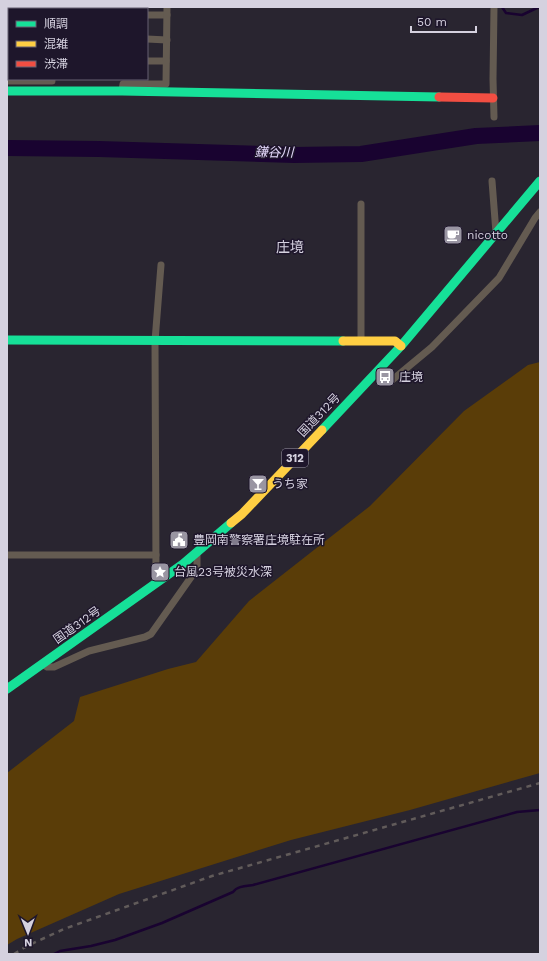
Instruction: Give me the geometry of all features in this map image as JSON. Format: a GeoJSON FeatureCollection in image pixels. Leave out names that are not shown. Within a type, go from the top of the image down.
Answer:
{"type":"FeatureCollection","features":[{"type":"Feature","properties":{"kind":"main road"},"geometry":{"type":"LineString","coordinates":[[7,91],[52,91],[125,85],[493,98]]}},
{"type":"Feature","properties":{"kind":"main road","name":"国道312号"},"geometry":{"type":"LineString","coordinates":[[7,688],[183,564],[242,514],[378,372],[540,181]]}},
{"type":"Feature","properties":{"kind":"main road"},"geometry":{"type":"LineString","coordinates":[[7,340],[395,341],[401,346]]}},
{"type":"Feature","properties":{"kind":"street"},"geometry":{"type":"LineString","coordinates":[[494,7],[494,117]]}},
{"type":"Feature","properties":{"kind":"street"},"geometry":{"type":"LineString","coordinates":[[125,85],[166,84],[167,11],[148,15]]}},
{"type":"Feature","properties":{"kind":"street"},"geometry":{"type":"LineString","coordinates":[[148,39],[167,40]]}},
{"type":"Feature","properties":{"kind":"street"},"geometry":{"type":"LineString","coordinates":[[148,61],[166,61]]}},
{"type":"Feature","properties":{"kind":"street"},"geometry":{"type":"LineString","coordinates":[[8,80],[52,80],[52,91]]}},
{"type":"Feature","properties":{"kind":"street"},"geometry":{"type":"LineString","coordinates":[[492,181],[496,233]]}},
{"type":"Feature","properties":{"kind":"street"},"geometry":{"type":"LineString","coordinates":[[361,341],[362,204]]}},
{"type":"Feature","properties":{"kind":"street"},"geometry":{"type":"LineString","coordinates":[[378,372],[388,382],[391,381],[432,347],[498,278],[540,212]]}},
{"type":"Feature","properties":{"kind":"street"},"geometry":{"type":"LineString","coordinates":[[159,581],[156,578],[155,341],[161,265]]}},
{"type":"Feature","properties":{"kind":"street"},"geometry":{"type":"LineString","coordinates":[[42,664],[47,667],[54,667],[90,651],[145,637],[151,634],[194,573],[197,566],[197,552]]}},
{"type":"Feature","properties":{"kind":"street"},"geometry":{"type":"LineString","coordinates":[[7,555],[156,555]]}},
{"type":"Feature","properties":{"kind":"street"},"geometry":{"type":"LineString","coordinates":[[183,564],[194,573]]}},
{"type":"Feature","properties":{"kind":"shaded area"},"geometry":{"type":"Polygon","coordinates":[[[540,362],[540,773],[410,810],[291,840],[119,894],[17,939],[7,945],[7,773],[74,721],[80,697],[168,669],[196,662],[249,601],[370,506],[464,411],[528,365],[540,362]]]}},
{"type":"Feature","properties":{"kind":"waterway"},"geometry":{"type":"LineString","coordinates":[[502,7],[506,13],[522,15],[539,7]]}},
{"type":"Feature","properties":{"kind":"waterway","name":"鎌谷川"},"geometry":{"type":"LineString","coordinates":[[7,148],[99,149],[294,155],[361,154],[476,136],[540,133]]}},
{"type":"Feature","properties":{"kind":"waterway"},"geometry":{"type":"LineString","coordinates":[[54,954],[60,951],[115,940],[162,923],[242,887],[517,812],[540,810]]}},
{"type":"Feature","properties":{"kind":"railway"},"geometry":{"type":"LineString","coordinates":[[14,954],[27,946],[64,929],[212,876],[540,783]]}},
{"type":"Feature","properties":{"kind":"traffic: fast"},"geometry":{"type":"LineString","coordinates":[[7,91],[122,91],[439,97]]}},
{"type":"Feature","properties":{"kind":"traffic: fast"},"geometry":{"type":"LineString","coordinates":[[322,430],[401,346],[540,181]]}},
{"type":"Feature","properties":{"kind":"traffic: fast"},"geometry":{"type":"LineString","coordinates":[[7,340],[343,341]]}},
{"type":"Feature","properties":{"kind":"traffic: fast"},"geometry":{"type":"LineString","coordinates":[[7,689],[183,564],[231,523]]}},
{"type":"Feature","properties":{"kind":"traffic: slow"},"geometry":{"type":"LineString","coordinates":[[343,341],[395,341],[401,346]]}},
{"type":"Feature","properties":{"kind":"traffic: slow"},"geometry":{"type":"LineString","coordinates":[[231,523],[242,514],[322,430]]}},
{"type":"Feature","properties":{"kind":"traffic: jam"},"geometry":{"type":"LineString","coordinates":[[439,97],[493,98]]}},
{"type":"Feature","properties":{"kind":"place","name":"nicotto"},"geometry":{"type":"Point","coordinates":[453,235]}},
{"type":"Feature","properties":{"kind":"place","name":"庄境"},"geometry":{"type":"Point","coordinates":[385,377]}},
{"type":"Feature","properties":{"kind":"place","name":"うち家"},"geometry":{"type":"Point","coordinates":[258,484]}},
{"type":"Feature","properties":{"kind":"place","name":"豊岡南警察署庄境駐在所"},"geometry":{"type":"Point","coordinates":[179,540]}},
{"type":"Feature","properties":{"kind":"place","name":"台風23号被災水深"},"geometry":{"type":"Point","coordinates":[160,572]}},
{"type":"Feature","properties":{"kind":"district","name":"庄境"},"geometry":{"type":"Point","coordinates":[290,247]}}]}
